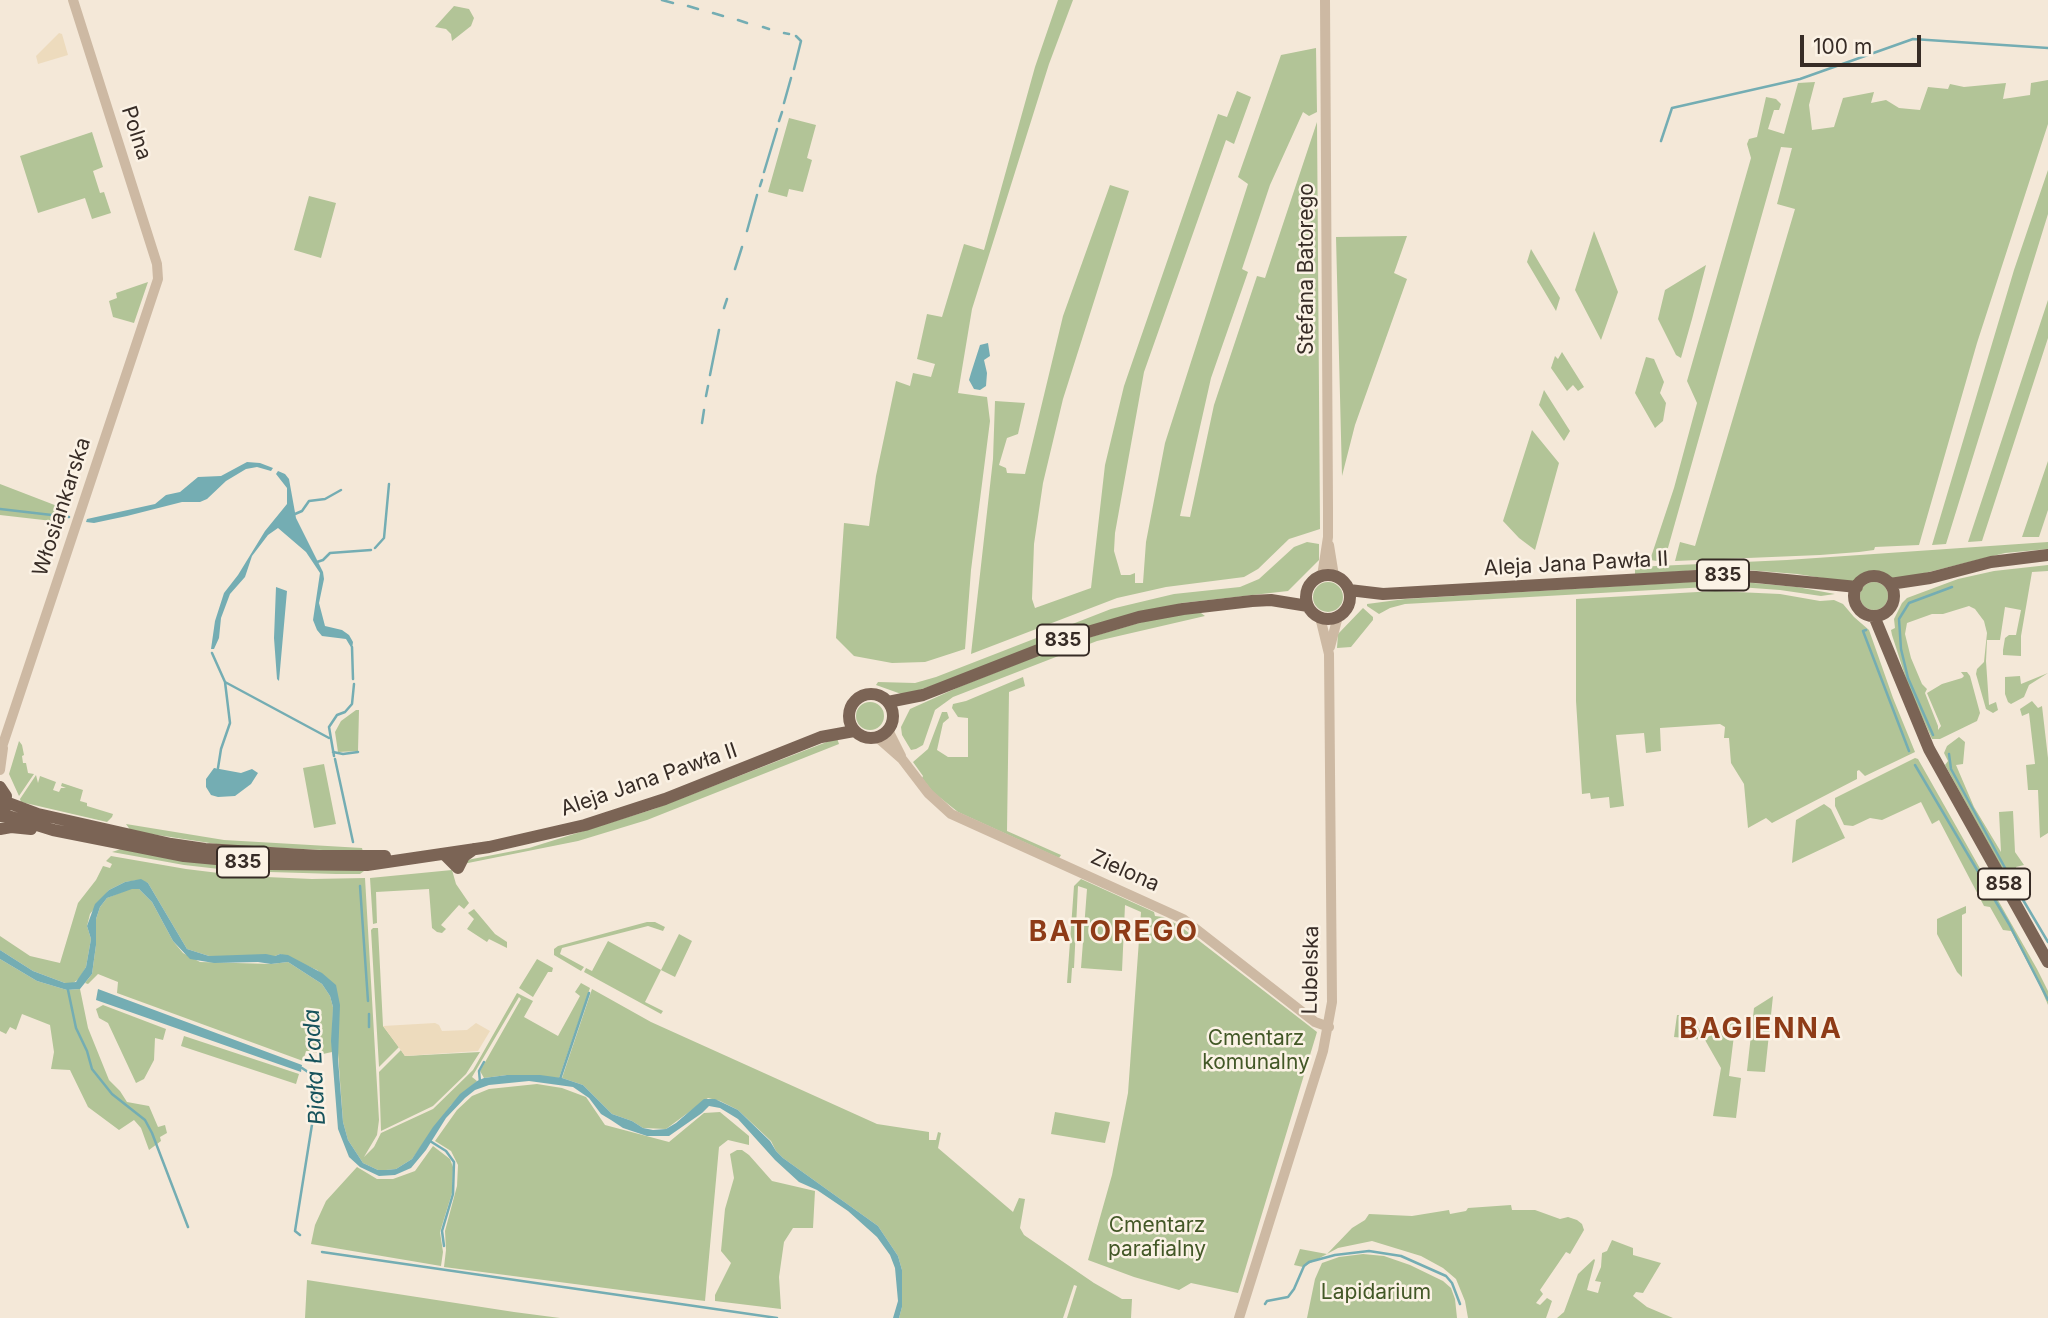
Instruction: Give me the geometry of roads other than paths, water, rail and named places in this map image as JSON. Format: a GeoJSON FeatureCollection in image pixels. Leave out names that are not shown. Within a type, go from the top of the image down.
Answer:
{"type":"FeatureCollection","features":[{"type":"Feature","properties":{"kind":"main road","name":"835"},"geometry":{"type":"LineString","coordinates":[[1856,593],[1862,580],[1871,576],[1882,578],[1892,590],[1991,562],[2048,555]]}},
{"type":"Feature","properties":{"kind":"main road","name":"Aleja Jana Pawła II"},"geometry":{"type":"LineString","coordinates":[[1349,590],[1384,594],[1714,575],[1812,583],[1856,593]]}},
{"type":"Feature","properties":{"kind":"main road","name":"835"},"geometry":{"type":"LineString","coordinates":[[852,725],[852,705],[862,696],[875,695],[888,702],[923,695],[1051,644],[1106,626],[1184,609],[1271,600],[1308,589],[1313,581],[1328,576]]}},
{"type":"Feature","properties":{"kind":"main road"},"geometry":{"type":"LineString","coordinates":[[1308,589],[1308,606],[1320,617],[1329,619],[1338,616],[1349,604],[1349,590],[1343,581],[1328,576]]}},
{"type":"Feature","properties":{"kind":"main road"},"geometry":{"type":"LineString","coordinates":[[1856,593],[1860,610],[1879,615],[1892,605],[1892,590]]}},
{"type":"Feature","properties":{"kind":"main road","name":"Aleja Jana Pawła II"},"geometry":{"type":"LineString","coordinates":[[1349,604],[1384,594]]}},
{"type":"Feature","properties":{"kind":"main road","name":"835"},"geometry":{"type":"LineString","coordinates":[[1271,600],[1308,606]]}},
{"type":"Feature","properties":{"kind":"main road","name":"858"},"geometry":{"type":"LineString","coordinates":[[1879,615],[1910,709],[1933,757],[2048,962]]}},
{"type":"Feature","properties":{"kind":"main road","name":"835"},"geometry":{"type":"LineString","coordinates":[[893,716],[923,695]]}},
{"type":"Feature","properties":{"kind":"main road"},"geometry":{"type":"LineString","coordinates":[[852,725],[865,738],[883,734],[893,716],[888,702]]}},
{"type":"Feature","properties":{"kind":"main road","name":"Aleja Jana Pawła II"},"geometry":{"type":"LineString","coordinates":[[403,858],[444,854],[458,868],[464,856],[474,849],[549,835],[611,818],[852,725]]}},
{"type":"Feature","properties":{"kind":"main road"},"geometry":{"type":"LineString","coordinates":[[0,786],[6,802]]}},
{"type":"Feature","properties":{"kind":"main road","name":"835"},"geometry":{"type":"LineString","coordinates":[[0,821],[6,802],[24,811],[171,844],[226,850],[403,858]]}},
{"type":"Feature","properties":{"kind":"main road","name":"835"},"geometry":{"type":"LineString","coordinates":[[0,821],[9,816],[47,828],[171,854],[237,862],[360,865],[403,858]]}},
{"type":"Feature","properties":{"kind":"street","name":"Polna"},"geometry":{"type":"LineString","coordinates":[[73,0],[157,264],[158,278]]}},
{"type":"Feature","properties":{"kind":"street","name":"Stefana Batorego"},"geometry":{"type":"LineString","coordinates":[[1325,0],[1328,576]]}},
{"type":"Feature","properties":{"kind":"street","name":"Włosiankarska"},"geometry":{"type":"LineString","coordinates":[[0,770],[1,750],[158,278]]}},
{"type":"Feature","properties":{"kind":"street","name":"Lubelska"},"geometry":{"type":"LineString","coordinates":[[1329,651],[1338,616]]}},
{"type":"Feature","properties":{"kind":"street","name":"Lubelska"},"geometry":{"type":"LineString","coordinates":[[1239,1318],[1329,1027],[1332,991],[1329,651],[1320,617]]}},
{"type":"Feature","properties":{"kind":"street","name":"Zielona"},"geometry":{"type":"LineString","coordinates":[[883,734],[928,793],[951,814],[1177,915],[1205,934],[1315,1022],[1329,1027]]}},
{"type":"Feature","properties":{"kind":"water"},"geometry":{"type":"Polygon","coordinates":[[[988,343],[990,356],[984,360],[986,386],[980,390],[974,389],[969,380],[971,373],[980,345],[988,343]]]}},
{"type":"Feature","properties":{"kind":"water"},"geometry":{"type":"Polygon","coordinates":[[[247,462],[273,468],[271,471],[257,467],[246,469],[200,502],[182,502],[94,523],[86,522],[87,519],[155,504],[166,495],[180,492],[198,477],[221,476],[247,462]]]}},
{"type":"Feature","properties":{"kind":"water"},"geometry":{"type":"Polygon","coordinates":[[[278,471],[289,479],[296,518],[323,572],[319,603],[325,626],[342,630],[349,635],[353,642],[352,649],[346,639],[322,636],[317,630],[313,620],[320,573],[306,552],[278,528],[268,535],[252,556],[245,577],[230,594],[221,618],[219,638],[214,649],[211,649],[215,621],[224,593],[265,531],[287,504],[287,488],[276,474],[278,471]]]}},
{"type":"Feature","properties":{"kind":"water"},"geometry":{"type":"Polygon","coordinates":[[[276,587],[287,591],[279,681],[274,638],[276,587]]]}},
{"type":"Feature","properties":{"kind":"water"},"geometry":{"type":"Polygon","coordinates":[[[214,768],[241,773],[252,769],[258,773],[251,784],[235,796],[218,797],[211,795],[206,787],[206,779],[214,768]]]}},
{"type":"Feature","properties":{"kind":"water"},"geometry":{"type":"Polygon","coordinates":[[[141,879],[148,883],[187,949],[209,956],[288,955],[322,973],[336,985],[340,1005],[338,1059],[343,1122],[348,1140],[363,1163],[378,1170],[386,1170],[396,1169],[412,1159],[433,1127],[460,1094],[484,1078],[540,1075],[562,1078],[583,1085],[612,1114],[653,1130],[666,1129],[676,1123],[704,1099],[715,1099],[738,1110],[770,1141],[783,1158],[878,1226],[898,1256],[902,1270],[902,1307],[899,1318],[893,1318],[898,1301],[895,1268],[890,1255],[877,1237],[848,1211],[817,1190],[799,1182],[738,1119],[720,1108],[709,1106],[669,1136],[647,1136],[623,1128],[601,1114],[589,1098],[573,1087],[529,1081],[489,1085],[475,1090],[446,1118],[411,1168],[395,1175],[379,1176],[360,1167],[349,1157],[338,1129],[331,1041],[333,1007],[330,996],[322,984],[288,962],[214,963],[190,959],[173,941],[152,902],[139,889],[107,898],[100,907],[96,919],[92,974],[80,989],[67,990],[37,981],[0,959],[0,950],[33,971],[65,983],[76,982],[86,967],[91,939],[87,926],[95,904],[109,890],[125,882],[141,879]]]}},
{"type":"Feature","properties":{"kind":"water"},"geometry":{"type":"Polygon","coordinates":[[[98,989],[302,1065],[301,1072],[96,1000],[98,989]]]}},
{"type":"Feature","properties":{"kind":"waterway"},"geometry":{"type":"LineString","coordinates":[[662,0],[673,3]]}},
{"type":"Feature","properties":{"kind":"waterway"},"geometry":{"type":"LineString","coordinates":[[688,6],[698,9]]}},
{"type":"Feature","properties":{"kind":"waterway"},"geometry":{"type":"LineString","coordinates":[[713,13],[723,16]]}},
{"type":"Feature","properties":{"kind":"waterway"},"geometry":{"type":"LineString","coordinates":[[738,20],[747,23]]}},
{"type":"Feature","properties":{"kind":"waterway"},"geometry":{"type":"LineString","coordinates":[[763,27],[769,29]]}},
{"type":"Feature","properties":{"kind":"waterway"},"geometry":{"type":"LineString","coordinates":[[784,33],[789,34]]}},
{"type":"Feature","properties":{"kind":"waterway"},"geometry":{"type":"LineString","coordinates":[[794,69],[801,41],[796,36]]}},
{"type":"Feature","properties":{"kind":"waterway"},"geometry":{"type":"LineString","coordinates":[[1661,141],[1672,108],[1800,79],[1913,39],[2048,48]]}},
{"type":"Feature","properties":{"kind":"waterway"},"geometry":{"type":"LineString","coordinates":[[784,103],[791,78]]}},
{"type":"Feature","properties":{"kind":"waterway"},"geometry":{"type":"LineString","coordinates":[[779,121],[782,112]]}},
{"type":"Feature","properties":{"kind":"waterway"},"geometry":{"type":"LineString","coordinates":[[764,172],[777,129]]}},
{"type":"Feature","properties":{"kind":"waterway"},"geometry":{"type":"LineString","coordinates":[[760,186],[762,180]]}},
{"type":"Feature","properties":{"kind":"waterway"},"geometry":{"type":"LineString","coordinates":[[747,231],[757,195]]}},
{"type":"Feature","properties":{"kind":"waterway"},"geometry":{"type":"LineString","coordinates":[[735,269],[742,247]]}},
{"type":"Feature","properties":{"kind":"waterway"},"geometry":{"type":"LineString","coordinates":[[724,308],[727,299]]}},
{"type":"Feature","properties":{"kind":"waterway"},"geometry":{"type":"LineString","coordinates":[[710,375],[719,330]]}},
{"type":"Feature","properties":{"kind":"waterway"},"geometry":{"type":"LineString","coordinates":[[706,396],[708,386]]}},
{"type":"Feature","properties":{"kind":"waterway"},"geometry":{"type":"LineString","coordinates":[[702,423],[704,410]]}},
{"type":"Feature","properties":{"kind":"waterway"},"geometry":{"type":"LineString","coordinates":[[375,548],[384,538],[389,484]]}},
{"type":"Feature","properties":{"kind":"waterway"},"geometry":{"type":"LineString","coordinates":[[295,514],[302,511],[309,501],[325,499],[341,490]]}},
{"type":"Feature","properties":{"kind":"waterway"},"geometry":{"type":"LineString","coordinates":[[0,509],[69,517]]}},
{"type":"Feature","properties":{"kind":"waterway"},"geometry":{"type":"LineString","coordinates":[[317,562],[330,553],[371,550]]}},
{"type":"Feature","properties":{"kind":"waterway"},"geometry":{"type":"LineString","coordinates":[[1933,735],[1908,678],[1901,649],[1899,619],[1909,603],[1952,587]]}},
{"type":"Feature","properties":{"kind":"waterway"},"geometry":{"type":"LineString","coordinates":[[1866,630],[1863,631],[1909,751]]}},
{"type":"Feature","properties":{"kind":"waterway"},"geometry":{"type":"LineString","coordinates":[[352,647],[353,679]]}},
{"type":"Feature","properties":{"kind":"waterway"},"geometry":{"type":"LineString","coordinates":[[212,653],[225,682],[329,738]]}},
{"type":"Feature","properties":{"kind":"waterway"},"geometry":{"type":"LineString","coordinates":[[218,768],[230,723],[225,682]]}},
{"type":"Feature","properties":{"kind":"waterway"},"geometry":{"type":"LineString","coordinates":[[334,756],[329,727],[337,715],[345,712],[352,704],[354,684]]}},
{"type":"Feature","properties":{"kind":"waterway"},"geometry":{"type":"LineString","coordinates":[[333,752],[358,752]]}},
{"type":"Feature","properties":{"kind":"waterway"},"geometry":{"type":"LineString","coordinates":[[1949,754],[1951,769],[2010,877]]}},
{"type":"Feature","properties":{"kind":"waterway"},"geometry":{"type":"LineString","coordinates":[[335,759],[353,842]]}},
{"type":"Feature","properties":{"kind":"waterway"},"geometry":{"type":"LineString","coordinates":[[1915,765],[2009,924],[2048,1000]]}},
{"type":"Feature","properties":{"kind":"waterway"},"geometry":{"type":"LineString","coordinates":[[360,886],[368,1001]]}},
{"type":"Feature","properties":{"kind":"waterway"},"geometry":{"type":"LineString","coordinates":[[2016,888],[2048,942]]}},
{"type":"Feature","properties":{"kind":"waterway"},"geometry":{"type":"LineString","coordinates":[[68,990],[76,1028],[92,1069],[112,1094],[145,1120],[188,1227]]}},
{"type":"Feature","properties":{"kind":"waterway"},"geometry":{"type":"LineString","coordinates":[[560,1079],[589,993]]}},
{"type":"Feature","properties":{"kind":"waterway"},"geometry":{"type":"LineString","coordinates":[[369,1014],[369,1027]]}},
{"type":"Feature","properties":{"kind":"waterway"},"geometry":{"type":"LineString","coordinates":[[480,1082],[479,1071],[484,1062]]}},
{"type":"Feature","properties":{"kind":"waterway","name":"Biała Łada"},"geometry":{"type":"LineString","coordinates":[[300,1235],[295,1231],[318,1087],[311,1074],[302,1068]]}},
{"type":"Feature","properties":{"kind":"waterway"},"geometry":{"type":"LineString","coordinates":[[430,1141],[446,1151],[454,1162],[453,1194],[442,1231],[444,1246]]}},
{"type":"Feature","properties":{"kind":"waterway"},"geometry":{"type":"LineString","coordinates":[[1265,1304],[1267,1301],[1288,1297],[1304,1266],[1309,1262],[1335,1255],[1369,1251],[1401,1256],[1446,1276],[1452,1283],[1460,1304]]}},
{"type":"Feature","properties":{"kind":"waterway"},"geometry":{"type":"LineString","coordinates":[[322,1252],[777,1318]]}},
{"type":"Feature","properties":{"kind":"district","name":"BATOREGO"},"geometry":{"type":"Point","coordinates":[1114,933]}},
{"type":"Feature","properties":{"kind":"district","name":"BAGIENNA"},"geometry":{"type":"Point","coordinates":[1761,1030]}},
{"type":"Feature","properties":{"kind":"park label","name":"Cmentarz komunalny"},"geometry":{"type":"Point","coordinates":[1256,1051]}},
{"type":"Feature","properties":{"kind":"park label","name":"Cmentarz parafialny"},"geometry":{"type":"Point","coordinates":[1157,1238]}},
{"type":"Feature","properties":{"kind":"park label","name":"Lapidarium"},"geometry":{"type":"Point","coordinates":[1376,1293]}}]}
